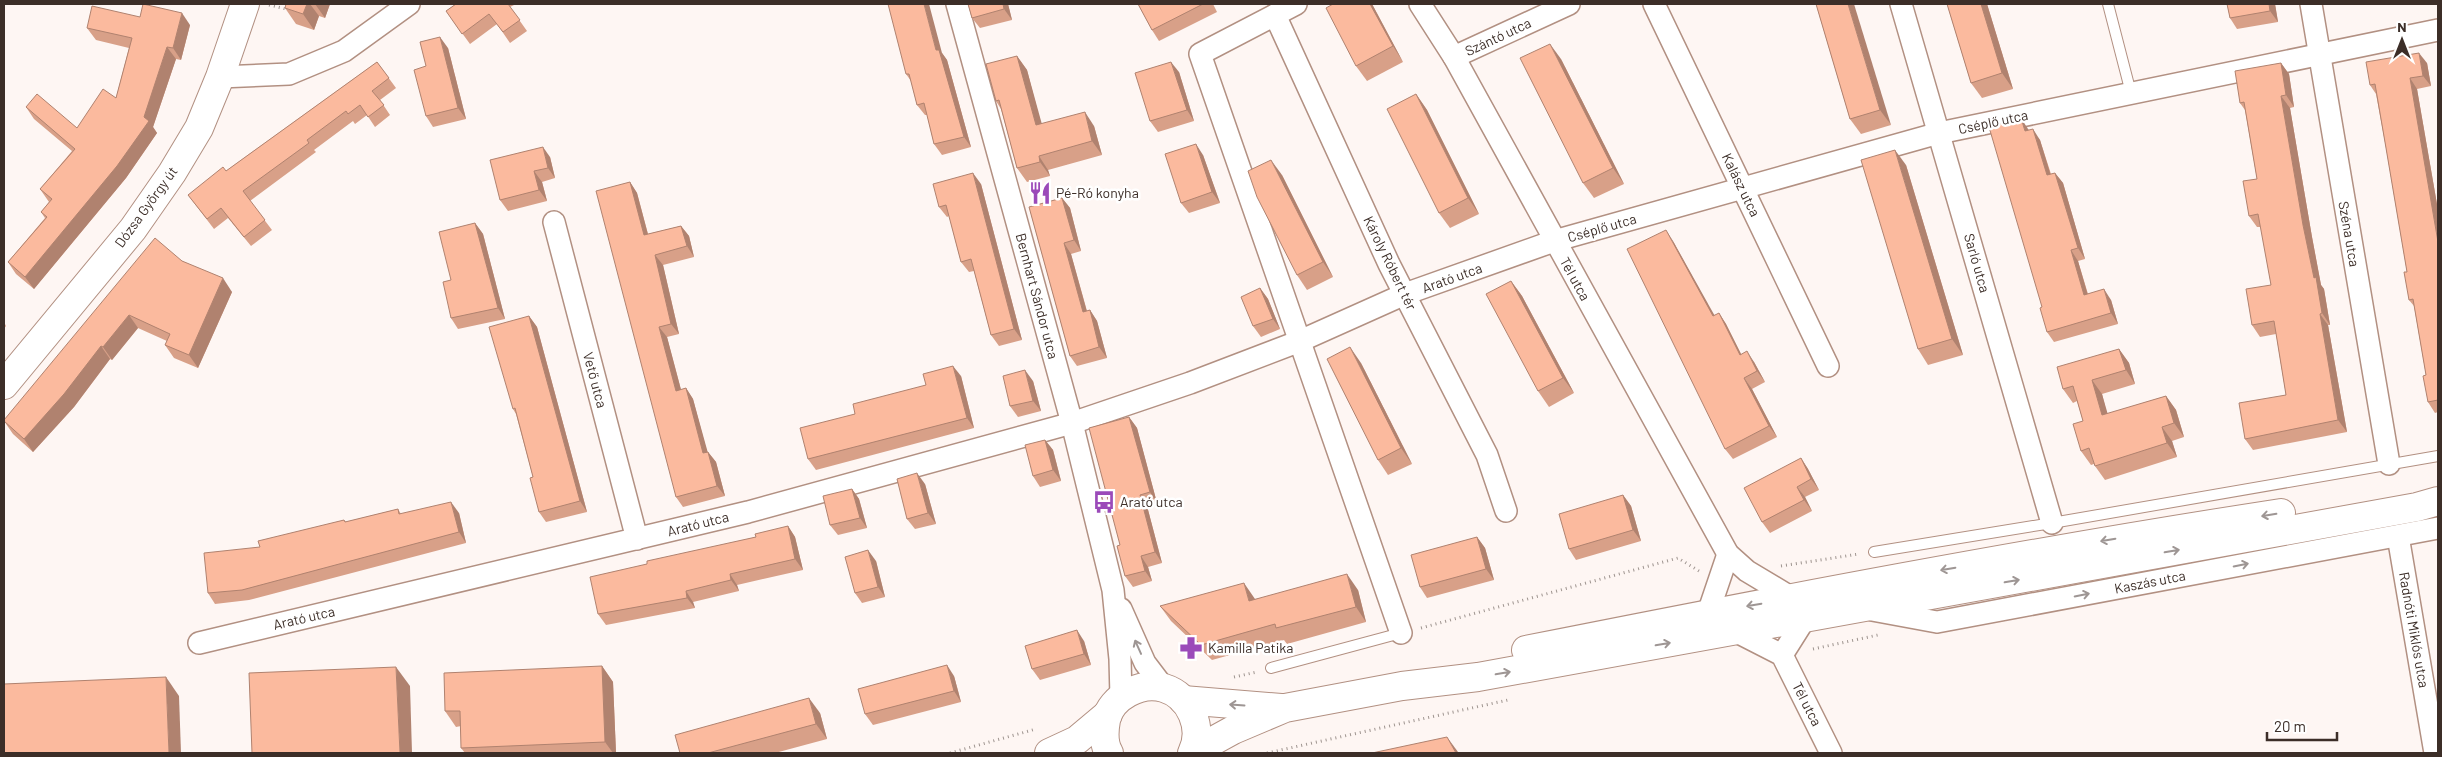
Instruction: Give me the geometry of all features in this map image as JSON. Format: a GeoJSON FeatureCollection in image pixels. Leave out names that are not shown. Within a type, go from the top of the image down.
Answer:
{"type":"FeatureCollection","features":[{"type":"Feature","properties":{"kind":"main road","name":"Dózsa György út"},"geometry":{"type":"LineString","coordinates":[[4,385],[133,228],[172,174],[198,128],[220,78],[245,4]]}},
{"type":"Feature","properties":{"kind":"main road"},"geometry":{"type":"LineString","coordinates":[[1193,752],[1233,730],[1285,708],[1402,686],[1478,677],[1735,630],[1799,608],[2125,537],[2438,490]]}},
{"type":"Feature","properties":{"kind":"main road"},"geometry":{"type":"LineString","coordinates":[[1402,686],[1477,660],[1708,613],[1799,608],[1862,608],[2416,507],[2438,500]]}},
{"type":"Feature","properties":{"kind":"main road"},"geometry":{"type":"LineString","coordinates":[[1049,753],[1077,740],[1114,705],[1141,687],[1174,694],[1285,708]]}},
{"type":"Feature","properties":{"kind":"main road"},"geometry":{"type":"LineString","coordinates":[[1174,694],[1194,715],[1197,733],[1193,752]]}},
{"type":"Feature","properties":{"kind":"main road"},"geometry":{"type":"LineString","coordinates":[[1110,753],[1104,731],[1114,705]]}},
{"type":"Feature","properties":{"kind":"street"},"geometry":{"type":"LineString","coordinates":[[220,78],[289,74],[344,50],[409,4]]}},
{"type":"Feature","properties":{"kind":"street","name":"Bernhart Sándor utca"},"geometry":{"type":"LineString","coordinates":[[957,4],[1072,422],[1113,590],[1120,659],[1114,705]]}},
{"type":"Feature","properties":{"kind":"street"},"geometry":{"type":"LineString","coordinates":[[1296,4],[1200,54],[1401,633]]}},
{"type":"Feature","properties":{"kind":"street","name":"Tél utca"},"geometry":{"type":"LineString","coordinates":[[1420,4],[1454,57],[1728,554],[1747,571],[1799,608]]}},
{"type":"Feature","properties":{"kind":"street","name":"Szántó utca"},"geometry":{"type":"LineString","coordinates":[[1454,57],[1569,4]]}},
{"type":"Feature","properties":{"kind":"street","name":"Kalász utca"},"geometry":{"type":"LineString","coordinates":[[1654,4],[1828,366]]}},
{"type":"Feature","properties":{"kind":"street","name":"Sarló utca"},"geometry":{"type":"LineString","coordinates":[[1901,4],[2052,523]]}},
{"type":"Feature","properties":{"kind":"street","name":"Széna utca"},"geometry":{"type":"LineString","coordinates":[[2310,4],[2389,464]]}},
{"type":"Feature","properties":{"kind":"street","name":"Károly Róbert tér"},"geometry":{"type":"LineString","coordinates":[[1275,15],[1405,294],[1487,455],[1506,511]]}},
{"type":"Feature","properties":{"kind":"street","name":"Cséplő utca"},"geometry":{"type":"LineString","coordinates":[[1554,241],[1939,133],[2438,30]]}},
{"type":"Feature","properties":{"kind":"street","name":"Vető utca"},"geometry":{"type":"LineString","coordinates":[[554,222],[637,539]]}},
{"type":"Feature","properties":{"kind":"street","name":"Arató utca"},"geometry":{"type":"LineString","coordinates":[[198,643],[748,512],[1072,422],[1190,384],[1300,340],[1405,294],[1554,241]]}},
{"type":"Feature","properties":{"kind":"street","name":"Kaszás utca"},"geometry":{"type":"LineString","coordinates":[[1862,608],[1937,622],[2438,528]]}},
{"type":"Feature","properties":{"kind":"street","name":"Radnóti Miklós utca"},"geometry":{"type":"LineString","coordinates":[[2398,536],[2434,753]]}},
{"type":"Feature","properties":{"kind":"street"},"geometry":{"type":"LineString","coordinates":[[1708,613],[1728,554]]}},
{"type":"Feature","properties":{"kind":"street","name":"Bernhart Sándor utca"},"geometry":{"type":"LineString","coordinates":[[1113,590],[1145,663],[1174,694]]}},
{"type":"Feature","properties":{"kind":"street"},"geometry":{"type":"LineString","coordinates":[[1735,630],[1782,655],[1799,608]]}},
{"type":"Feature","properties":{"kind":"street","name":"Tél utca"},"geometry":{"type":"LineString","coordinates":[[1782,655],[1831,753]]}},
{"type":"Feature","properties":{"kind":"lane"},"geometry":{"type":"LineString","coordinates":[[2108,4],[2131,93]]}},
{"type":"Feature","properties":{"kind":"lane"},"geometry":{"type":"LineString","coordinates":[[1874,552],[2438,456]]}},
{"type":"Feature","properties":{"kind":"lane"},"geometry":{"type":"LineString","coordinates":[[1271,668],[1401,633]]}},
{"type":"Feature","properties":{"kind":"path"},"geometry":{"type":"LineString","coordinates":[[261,4],[286,9]]}},
{"type":"Feature","properties":{"kind":"path"},"geometry":{"type":"LineString","coordinates":[[1773,567],[1874,552]]}},
{"type":"Feature","properties":{"kind":"path"},"geometry":{"type":"LineString","coordinates":[[1401,633],[1678,558],[1702,573]]}},
{"type":"Feature","properties":{"kind":"path"},"geometry":{"type":"LineString","coordinates":[[1809,650],[1881,634]]}},
{"type":"Feature","properties":{"kind":"path"},"geometry":{"type":"LineString","coordinates":[[1228,678],[1271,668]]}},
{"type":"Feature","properties":{"kind":"path"},"geometry":{"type":"LineString","coordinates":[[1266,753],[1515,698]]}},
{"type":"Feature","properties":{"kind":"path"},"geometry":{"type":"LineString","coordinates":[[950,753],[1044,727]]}},
{"type":"Feature","properties":{"kind":"building"},"geometry":{"type":"Polygon","coordinates":[[[143,4],[182,13],[173,48],[167,47],[144,117],[149,121],[117,166],[25,277],[8,262],[47,217],[41,212],[52,199],[40,189],[75,149],[26,107],[37,94],[77,128],[103,89],[116,98],[132,38],[87,28],[92,6],[140,17],[143,4]]]}},
{"type":"Feature","properties":{"kind":"building"},"geometry":{"type":"Polygon","coordinates":[[[286,4],[307,4],[303,14],[285,8],[286,4]]]}},
{"type":"Feature","properties":{"kind":"building"},"geometry":{"type":"Polygon","coordinates":[[[456,4],[508,4],[520,20],[503,32],[489,14],[462,34],[446,11],[456,4]]]}},
{"type":"Feature","properties":{"kind":"building"},"geometry":{"type":"Polygon","coordinates":[[[888,4],[924,4],[936,50],[939,50],[964,137],[934,144],[924,103],[917,105],[909,74],[906,74],[888,4]]]}},
{"type":"Feature","properties":{"kind":"building"},"geometry":{"type":"Polygon","coordinates":[[[968,4],[1003,4],[1004,9],[972,18],[968,4]]]}},
{"type":"Feature","properties":{"kind":"building"},"geometry":{"type":"Polygon","coordinates":[[[1138,4],[1203,4],[1152,30],[1138,4]]]}},
{"type":"Feature","properties":{"kind":"building"},"geometry":{"type":"Polygon","coordinates":[[[1333,4],[1370,4],[1393,46],[1356,66],[1326,8],[1333,4]]]}},
{"type":"Feature","properties":{"kind":"building"},"geometry":{"type":"Polygon","coordinates":[[[1816,4],[1848,4],[1880,110],[1850,119],[1816,4]]]}},
{"type":"Feature","properties":{"kind":"building"},"geometry":{"type":"Polygon","coordinates":[[[1947,4],[1981,4],[2002,73],[1971,83],[1947,4]]]}},
{"type":"Feature","properties":{"kind":"building"},"geometry":{"type":"Polygon","coordinates":[[[2227,4],[2269,4],[2270,11],[2230,18],[2227,4]]]}},
{"type":"Feature","properties":{"kind":"building"},"geometry":{"type":"Polygon","coordinates":[[[440,37],[458,108],[426,116],[414,70],[426,66],[420,42],[440,37]]]}},
{"type":"Feature","properties":{"kind":"building"},"geometry":{"type":"Polygon","coordinates":[[[1550,44],[1613,168],[1583,183],[1520,58],[1550,44]]]}},
{"type":"Feature","properties":{"kind":"building"},"geometry":{"type":"Polygon","coordinates":[[[2419,53],[2423,76],[2410,78],[2438,242],[2438,400],[2428,402],[2423,376],[2426,375],[2413,299],[2409,300],[2404,272],[2407,272],[2375,84],[2370,85],[2366,62],[2419,53]]]}},
{"type":"Feature","properties":{"kind":"building"},"geometry":{"type":"Polygon","coordinates":[[[1017,56],[1036,125],[1085,112],[1092,141],[1039,156],[1040,162],[1017,168],[999,100],[996,101],[986,64],[1017,56]]]}},
{"type":"Feature","properties":{"kind":"building"},"geometry":{"type":"Polygon","coordinates":[[[377,62],[389,78],[372,91],[384,105],[368,117],[360,105],[348,114],[346,111],[307,140],[309,143],[243,191],[265,220],[244,237],[221,208],[207,219],[188,195],[223,167],[226,171],[377,62]]]}},
{"type":"Feature","properties":{"kind":"building"},"geometry":{"type":"Polygon","coordinates":[[[1171,62],[1187,110],[1150,121],[1135,73],[1171,62]]]}},
{"type":"Feature","properties":{"kind":"building"},"geometry":{"type":"Polygon","coordinates":[[[2281,63],[2286,95],[2281,96],[2303,225],[2314,278],[2316,277],[2322,313],[2320,314],[2338,420],[2245,439],[2239,403],[2286,395],[2274,321],[2252,325],[2246,289],[2271,285],[2258,214],[2249,216],[2243,181],[2257,179],[2244,102],[2240,103],[2235,71],[2281,63]]]}},
{"type":"Feature","properties":{"kind":"building"},"geometry":{"type":"Polygon","coordinates":[[[1416,94],[1468,198],[1439,213],[1387,109],[1416,94]]]}},
{"type":"Feature","properties":{"kind":"building"},"geometry":{"type":"Polygon","coordinates":[[[2021,118],[2025,131],[2033,129],[2047,175],[2055,173],[2078,248],[2071,250],[2084,295],[2104,289],[2111,313],[2047,332],[2040,308],[2042,307],[1989,127],[2021,118]]]}},
{"type":"Feature","properties":{"kind":"building"},"geometry":{"type":"Polygon","coordinates":[[[1196,144],[1212,192],[1181,203],[1165,154],[1196,144]]]}},
{"type":"Feature","properties":{"kind":"building"},"geometry":{"type":"Polygon","coordinates":[[[543,147],[548,168],[534,171],[539,190],[500,200],[490,160],[543,147]]]}},
{"type":"Feature","properties":{"kind":"building"},"geometry":{"type":"Polygon","coordinates":[[[1895,150],[1952,339],[1918,349],[1861,160],[1895,150]]]}},
{"type":"Feature","properties":{"kind":"building"},"geometry":{"type":"Polygon","coordinates":[[[1271,160],[1323,262],[1297,275],[1257,197],[1248,171],[1271,160]]]}},
{"type":"Feature","properties":{"kind":"building"},"geometry":{"type":"Polygon","coordinates":[[[973,173],[1014,329],[991,335],[971,259],[961,262],[946,205],[939,207],[933,184],[973,173]]]}},
{"type":"Feature","properties":{"kind":"building"},"geometry":{"type":"Polygon","coordinates":[[[630,182],[644,235],[681,226],[687,246],[655,255],[671,324],[659,327],[676,391],[686,388],[703,453],[708,452],[717,486],[676,497],[596,191],[630,182]]]}},
{"type":"Feature","properties":{"kind":"building"},"geometry":{"type":"Polygon","coordinates":[[[1062,198],[1074,240],[1064,243],[1083,312],[1090,310],[1099,347],[1070,356],[1029,207],[1062,198]]]}},
{"type":"Feature","properties":{"kind":"building"},"geometry":{"type":"Polygon","coordinates":[[[475,223],[498,308],[451,318],[443,282],[451,280],[439,232],[475,223]]]}},
{"type":"Feature","properties":{"kind":"building"},"geometry":{"type":"Polygon","coordinates":[[[1666,230],[1713,316],[1719,313],[1740,355],[1747,351],[1757,371],[1744,378],[1769,426],[1725,449],[1627,249],[1666,230]]]}},
{"type":"Feature","properties":{"kind":"building"},"geometry":{"type":"Polygon","coordinates":[[[155,238],[182,261],[223,278],[189,355],[165,345],[170,334],[129,315],[24,439],[4,420],[155,238]]]}},
{"type":"Feature","properties":{"kind":"building"},"geometry":{"type":"Polygon","coordinates":[[[1511,281],[1563,378],[1538,391],[1486,294],[1511,281]]]}},
{"type":"Feature","properties":{"kind":"building"},"geometry":{"type":"Polygon","coordinates":[[[1260,288],[1273,319],[1253,326],[1241,297],[1260,288]]]}},
{"type":"Feature","properties":{"kind":"building"},"geometry":{"type":"Polygon","coordinates":[[[529,316],[580,501],[539,512],[530,478],[533,477],[515,408],[513,409],[489,327],[529,316]]]}},
{"type":"Feature","properties":{"kind":"building"},"geometry":{"type":"Polygon","coordinates":[[[1350,347],[1401,448],[1378,460],[1327,359],[1350,347]]]}},
{"type":"Feature","properties":{"kind":"building"},"geometry":{"type":"Polygon","coordinates":[[[2119,349],[2126,370],[2092,380],[2102,415],[2166,396],[2174,423],[2162,427],[2167,443],[2095,466],[2089,448],[2081,451],[2073,424],[2083,421],[2073,386],[2063,389],[2057,367],[2119,349]]]}},
{"type":"Feature","properties":{"kind":"building"},"geometry":{"type":"Polygon","coordinates":[[[953,366],[967,418],[808,459],[800,428],[855,414],[853,404],[926,385],[923,374],[953,366]]]}},
{"type":"Feature","properties":{"kind":"building"},"geometry":{"type":"Polygon","coordinates":[[[1025,370],[1033,401],[1010,406],[1003,376],[1025,370]]]}},
{"type":"Feature","properties":{"kind":"building"},"geometry":{"type":"Polygon","coordinates":[[[1129,417],[1150,492],[1140,495],[1155,552],[1141,556],[1145,571],[1125,576],[1117,546],[1120,545],[1089,428],[1129,417]]]}},
{"type":"Feature","properties":{"kind":"building"},"geometry":{"type":"Polygon","coordinates":[[[1045,440],[1053,470],[1033,476],[1025,445],[1045,440]]]}},
{"type":"Feature","properties":{"kind":"building"},"geometry":{"type":"Polygon","coordinates":[[[1801,458],[1811,479],[1797,487],[1804,500],[1762,522],[1744,488],[1801,458]]]}},
{"type":"Feature","properties":{"kind":"building"},"geometry":{"type":"Polygon","coordinates":[[[917,473],[928,513],[907,519],[897,479],[917,473]]]}},
{"type":"Feature","properties":{"kind":"building"},"geometry":{"type":"Polygon","coordinates":[[[852,489],[860,518],[830,525],[823,496],[852,489]]]}},
{"type":"Feature","properties":{"kind":"building"},"geometry":{"type":"Polygon","coordinates":[[[1623,495],[1633,530],[1569,549],[1559,514],[1623,495]]]}},
{"type":"Feature","properties":{"kind":"building"},"geometry":{"type":"Polygon","coordinates":[[[451,502],[459,532],[242,590],[208,593],[204,553],[260,547],[258,541],[344,520],[345,522],[398,509],[399,514],[451,502]]]}},
{"type":"Feature","properties":{"kind":"building"},"geometry":{"type":"Polygon","coordinates":[[[788,526],[795,559],[730,574],[731,580],[686,591],[687,598],[598,614],[590,577],[647,564],[647,561],[756,537],[755,534],[788,526]]]}},
{"type":"Feature","properties":{"kind":"building"},"geometry":{"type":"Polygon","coordinates":[[[1477,537],[1486,569],[1420,587],[1411,555],[1477,537]]]}},
{"type":"Feature","properties":{"kind":"building"},"geometry":{"type":"Polygon","coordinates":[[[868,550],[878,587],[855,593],[845,557],[868,550]]]}},
{"type":"Feature","properties":{"kind":"building"},"geometry":{"type":"Polygon","coordinates":[[[1347,574],[1356,607],[1276,628],[1275,624],[1201,645],[1160,606],[1244,583],[1249,601],[1347,574]]]}},
{"type":"Feature","properties":{"kind":"building"},"geometry":{"type":"Polygon","coordinates":[[[1077,630],[1084,654],[1032,669],[1025,646],[1077,630]]]}},
{"type":"Feature","properties":{"kind":"building"},"geometry":{"type":"Polygon","coordinates":[[[947,665],[954,691],[865,714],[858,689],[947,665]]]}},
{"type":"Feature","properties":{"kind":"building"},"geometry":{"type":"Polygon","coordinates":[[[602,666],[605,742],[461,748],[460,711],[445,711],[444,673],[602,666]]]}},
{"type":"Feature","properties":{"kind":"building"},"geometry":{"type":"Polygon","coordinates":[[[396,667],[400,753],[252,753],[249,673],[396,667]]]}},
{"type":"Feature","properties":{"kind":"building"},"geometry":{"type":"Polygon","coordinates":[[[166,677],[169,753],[4,753],[4,684],[166,677]]]}},
{"type":"Feature","properties":{"kind":"building"},"geometry":{"type":"Polygon","coordinates":[[[809,698],[816,724],[708,753],[680,753],[675,735],[809,698]]]}},
{"type":"Feature","properties":{"kind":"building"},"geometry":{"type":"Polygon","coordinates":[[[1447,737],[1456,753],[1372,753],[1447,737]]]}},
{"type":"Feature","properties":{"kind":"place","name":"Pé-Ró konyha"},"geometry":{"type":"Point","coordinates":[1040,193]}},
{"type":"Feature","properties":{"kind":"place","name":"Arató utca"},"geometry":{"type":"Point","coordinates":[1104,502]}},
{"type":"Feature","properties":{"kind":"place","name":"Kamilla Patika"},"geometry":{"type":"Point","coordinates":[1191,648]}}]}
